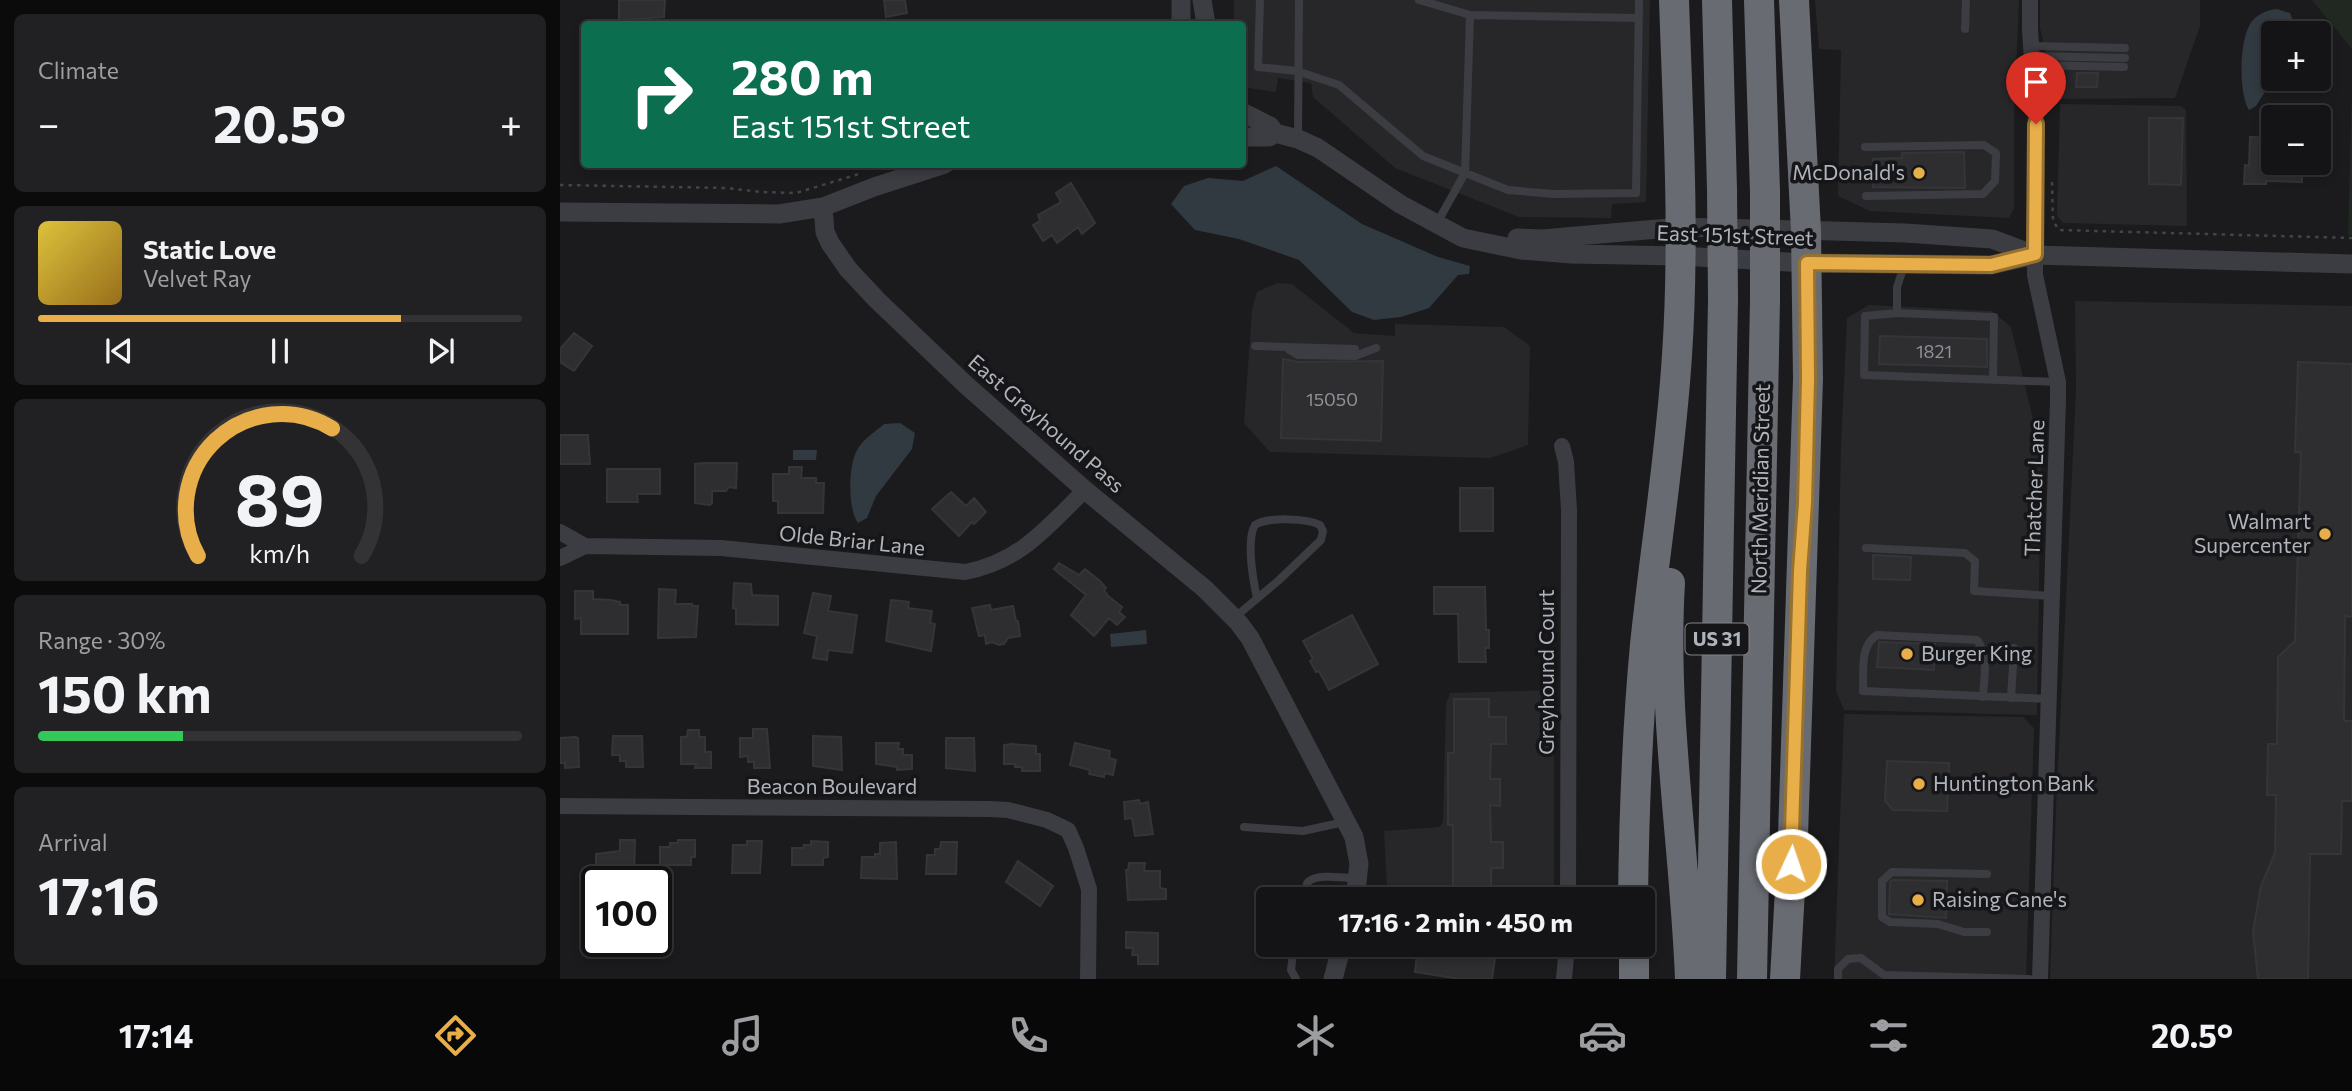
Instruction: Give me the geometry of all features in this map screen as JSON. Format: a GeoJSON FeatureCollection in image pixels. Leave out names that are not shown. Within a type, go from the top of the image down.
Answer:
{"type":"FeatureCollection","features":[{"type":"Feature","properties":{"kind":"highway"},"geometry":{"type":"LineString","coordinates":[[1674,0],[1681,256],[1673,411],[1668,675],[1690,979]]}},
{"type":"Feature","properties":{"kind":"highway","name":"North Meridian Street"},"geometry":{"type":"LineString","coordinates":[[1711,979],[1723,299],[1717,0]]}},
{"type":"Feature","properties":{"kind":"highway","name":"North Meridian Street"},"geometry":{"type":"LineString","coordinates":[[1752,979],[1765,300],[1765,192],[1759,0]]}},
{"type":"Feature","properties":{"kind":"highway"},"geometry":{"type":"LineString","coordinates":[[1785,979],[1793,836],[1805,475],[1807,263],[1794,0]]}},
{"type":"Feature","properties":{"kind":"highway"},"geometry":{"type":"LineString","coordinates":[[1633,887],[1641,696],[1673,411]]}},
{"type":"Feature","properties":{"kind":"highway"},"geometry":{"type":"LineString","coordinates":[[1793,836],[1797,979]]}},
{"type":"Feature","properties":{"kind":"highway"},"geometry":{"type":"LineString","coordinates":[[1634,957],[1634,979]]}},
{"type":"Feature","properties":{"kind":"street"},"geometry":{"type":"LineString","coordinates":[[1181,0],[1181,21]]}},
{"type":"Feature","properties":{"kind":"street"},"geometry":{"type":"LineString","coordinates":[[1202,0],[1206,21]]}},
{"type":"Feature","properties":{"kind":"street","name":"Thatcher Lane"},"geometry":{"type":"LineString","coordinates":[[2030,0],[2036,124],[2035,275],[2057,382],[2040,979]]}},
{"type":"Feature","properties":{"kind":"street","name":"East 151st Street"},"geometry":{"type":"LineString","coordinates":[[1246,115],[1270,126],[1275,133],[1318,148],[1401,204],[1463,238],[1521,250],[1807,263],[1991,265],[2035,254],[2352,264]]}},
{"type":"Feature","properties":{"kind":"street","name":"East 151st Street"},"geometry":{"type":"LineString","coordinates":[[1246,137],[1269,137],[1275,133]]}},
{"type":"Feature","properties":{"kind":"street"},"geometry":{"type":"LineString","coordinates":[[560,212],[779,214],[823,207],[933,168]]}},
{"type":"Feature","properties":{"kind":"street","name":"East Greyhound Pass"},"geometry":{"type":"LineString","coordinates":[[823,207],[825,232],[830,243],[848,269],[877,300],[966,385],[1085,490],[1205,589],[1250,638],[1347,822],[1358,850],[1357,887]]}},
{"type":"Feature","properties":{"kind":"street","name":"East 151st Street"},"geometry":{"type":"LineString","coordinates":[[1437,223],[1531,239],[1681,227],[1992,239],[2035,254]]}},
{"type":"Feature","properties":{"kind":"street","name":"Greyhound Court"},"geometry":{"type":"LineString","coordinates":[[1562,446],[1567,470],[1569,510],[1568,887]]}},
{"type":"Feature","properties":{"kind":"street","name":"Olde Briar Lane"},"geometry":{"type":"LineString","coordinates":[[560,558],[585,546],[721,548],[965,572],[987,568],[1011,557],[1028,545],[1085,490]]}},
{"type":"Feature","properties":{"kind":"street","name":"Olde Briar Lane"},"geometry":{"type":"LineString","coordinates":[[560,533],[585,546]]}},
{"type":"Feature","properties":{"kind":"street","name":"Beacon Boulevard"},"geometry":{"type":"LineString","coordinates":[[560,806],[1008,810],[1047,820],[1068,830],[1089,889],[1088,979]]}},
{"type":"Feature","properties":{"kind":"street"},"geometry":{"type":"LineString","coordinates":[[1333,979],[1339,957]]}},
{"type":"Feature","properties":{"kind":"street"},"geometry":{"type":"LineString","coordinates":[[1564,979],[1566,957]]}},
{"type":"Feature","properties":{"kind":"lane"},"geometry":{"type":"LineString","coordinates":[[1260,0],[1258,67],[1297,71],[1339,85],[1423,156],[1508,190],[1553,194],[1636,193],[1639,0]]}},
{"type":"Feature","properties":{"kind":"lane"},"geometry":{"type":"LineString","coordinates":[[1298,139],[1299,0]]}},
{"type":"Feature","properties":{"kind":"lane"},"geometry":{"type":"LineString","coordinates":[[1419,0],[1470,15],[1639,18]]}},
{"type":"Feature","properties":{"kind":"lane"},"geometry":{"type":"LineString","coordinates":[[1965,29],[1966,0]]}},
{"type":"Feature","properties":{"kind":"lane"},"geometry":{"type":"LineString","coordinates":[[1437,223],[1465,173],[1470,15]]}},
{"type":"Feature","properties":{"kind":"lane"},"geometry":{"type":"LineString","coordinates":[[2031,56],[2125,58],[2031,56]]}},
{"type":"Feature","properties":{"kind":"lane"},"geometry":{"type":"LineString","coordinates":[[1865,147],[1984,145],[1996,153],[1995,181],[1983,194],[1866,196]]}},
{"type":"Feature","properties":{"kind":"lane"},"geometry":{"type":"LineString","coordinates":[[1897,313],[1897,288],[1905,263]]}},
{"type":"Feature","properties":{"kind":"lane"},"geometry":{"type":"LineString","coordinates":[[1993,379],[1994,317],[1897,313],[1865,316],[1864,375],[2057,382]]}},
{"type":"Feature","properties":{"kind":"lane"},"geometry":{"type":"LineString","coordinates":[[1255,346],[1356,349]]}},
{"type":"Feature","properties":{"kind":"lane"},"geometry":{"type":"LineString","coordinates":[[1286,348],[1298,355],[1355,356],[1376,348]]}},
{"type":"Feature","properties":{"kind":"lane"},"geometry":{"type":"LineString","coordinates":[[1234,618],[1321,540],[1323,531],[1320,524],[1304,520],[1264,520],[1255,525],[1251,535],[1252,575],[1256,598]]}},
{"type":"Feature","properties":{"kind":"lane"},"geometry":{"type":"LineString","coordinates":[[1866,548],[1965,552],[1975,561],[1974,591],[2052,596]]}},
{"type":"Feature","properties":{"kind":"lane"},"geometry":{"type":"LineString","coordinates":[[1983,696],[1985,658],[1983,648],[1977,640],[1877,635],[1869,640],[1865,647],[1863,691],[2049,699]]}},
{"type":"Feature","properties":{"kind":"lane"},"geometry":{"type":"LineString","coordinates":[[2011,698],[2014,648]]}},
{"type":"Feature","properties":{"kind":"lane"},"geometry":{"type":"LineString","coordinates":[[1244,827],[1303,831],[1347,822]]}},
{"type":"Feature","properties":{"kind":"lane"},"geometry":{"type":"LineString","coordinates":[[1987,874],[1892,872],[1882,881],[1882,917],[1890,922],[1938,924],[1964,932],[1987,932]]}},
{"type":"Feature","properties":{"kind":"lane"},"geometry":{"type":"LineString","coordinates":[[1306,887],[1311,880],[1319,878],[1348,887]]}},
{"type":"Feature","properties":{"kind":"lane"},"geometry":{"type":"LineString","coordinates":[[1292,957],[1290,970],[1296,979]]}},
{"type":"Feature","properties":{"kind":"lane"},"geometry":{"type":"LineString","coordinates":[[1838,979],[1838,969],[1848,959],[1861,958],[1884,975],[2029,979]]}},
{"type":"Feature","properties":{"kind":"path"},"geometry":{"type":"LineString","coordinates":[[2052,170],[2053,221],[2059,230],[2352,239]]}},
{"type":"Feature","properties":{"kind":"path"},"geometry":{"type":"LineString","coordinates":[[560,185],[726,188],[796,193],[862,173]]}},
{"type":"Feature","properties":{"kind":"shaded area"},"geometry":{"type":"Polygon","coordinates":[[[1234,0],[1650,0],[1646,202],[1612,204],[1611,218],[1519,217],[1395,168],[1313,97],[1311,83],[1278,78],[1276,92],[1248,88],[1246,21],[1234,21],[1234,0]]]}},
{"type":"Feature","properties":{"kind":"shaded area"},"geometry":{"type":"Polygon","coordinates":[[[1815,0],[2019,0],[2014,114],[2014,209],[2009,218],[1870,211],[1838,196],[1841,50],[1819,49],[1815,0]]]}},
{"type":"Feature","properties":{"kind":"shaded area"},"geometry":{"type":"Polygon","coordinates":[[[2040,0],[2200,0],[2200,26],[2175,98],[2056,99],[2040,28],[2040,0]]]}},
{"type":"Feature","properties":{"kind":"shaded area"},"geometry":{"type":"Polygon","coordinates":[[[2312,0],[2352,0],[2352,49],[2331,21],[2312,0]]]}},
{"type":"Feature","properties":{"kind":"shaded area"},"geometry":{"type":"Polygon","coordinates":[[[2277,9],[2290,13],[2293,21],[2261,21],[2261,91],[2265,91],[2256,106],[2249,110],[2243,91],[2243,51],[2248,27],[2264,12],[2277,9]]]}},
{"type":"Feature","properties":{"kind":"shaded area"},"geometry":{"type":"Polygon","coordinates":[[[2352,92],[2352,235],[2348,235],[2352,92]]]}},
{"type":"Feature","properties":{"kind":"shaded area"},"geometry":{"type":"Polygon","coordinates":[[[2060,104],[2181,106],[2186,110],[2187,226],[2063,223],[2057,216],[2060,104]]]}},
{"type":"Feature","properties":{"kind":"shaded area"},"geometry":{"type":"Polygon","coordinates":[[[1276,166],[1362,224],[1438,257],[1470,266],[1469,274],[1458,275],[1429,308],[1401,317],[1374,320],[1352,312],[1299,260],[1239,239],[1195,230],[1171,204],[1184,186],[1208,178],[1243,181],[1276,166]]]}},
{"type":"Feature","properties":{"kind":"shaded area"},"geometry":{"type":"Polygon","coordinates":[[[1277,283],[1292,284],[1354,333],[1395,336],[1395,324],[1504,327],[1530,346],[1528,445],[1490,458],[1270,452],[1244,423],[1252,310],[1257,292],[1277,283]]]}},
{"type":"Feature","properties":{"kind":"shaded area"},"geometry":{"type":"Polygon","coordinates":[[[2075,301],[2352,306],[2352,979],[2050,979],[2076,390],[2075,301]]]}},
{"type":"Feature","properties":{"kind":"shaded area"},"geometry":{"type":"Polygon","coordinates":[[[1869,305],[1992,311],[2011,327],[2041,453],[2037,715],[1844,710],[1836,691],[1841,446],[1847,318],[1869,305]]]}},
{"type":"Feature","properties":{"kind":"shaded area"},"geometry":{"type":"Polygon","coordinates":[[[900,423],[915,433],[912,449],[876,496],[867,518],[858,523],[854,516],[851,496],[851,473],[855,454],[864,441],[884,424],[900,423]]]}},
{"type":"Feature","properties":{"kind":"shaded area"},"geometry":{"type":"Polygon","coordinates":[[[793,450],[817,450],[816,460],[793,460],[793,450]]]}},
{"type":"Feature","properties":{"kind":"shaded area"},"geometry":{"type":"Polygon","coordinates":[[[1146,630],[1147,644],[1111,647],[1110,634],[1146,630]]]}},
{"type":"Feature","properties":{"kind":"shaded area"},"geometry":{"type":"Polygon","coordinates":[[[1550,690],[1554,698],[1554,887],[1387,887],[1384,831],[1439,827],[1443,822],[1446,704],[1450,693],[1550,690]]]}},
{"type":"Feature","properties":{"kind":"shaded area"},"geometry":{"type":"Polygon","coordinates":[[[1844,714],[2023,717],[2034,728],[2026,979],[1834,979],[1844,714]]]}},
{"type":"Feature","properties":{"kind":"building"},"geometry":{"type":"Polygon","coordinates":[[[619,0],[665,0],[664,17],[619,20],[619,0]]]}},
{"type":"Feature","properties":{"kind":"building"},"geometry":{"type":"Polygon","coordinates":[[[884,0],[905,0],[907,13],[886,17],[884,0]]]}},
{"type":"Feature","properties":{"kind":"building"},"geometry":{"type":"Polygon","coordinates":[[[2077,73],[2098,73],[2097,87],[2076,87],[2077,73]]]}},
{"type":"Feature","properties":{"kind":"building"},"geometry":{"type":"Polygon","coordinates":[[[2149,118],[2183,118],[2181,185],[2149,184],[2149,118]]]}},
{"type":"Feature","properties":{"kind":"building"},"geometry":{"type":"Polygon","coordinates":[[[2250,137],[2261,137],[2261,175],[2302,175],[2302,182],[2266,181],[2266,184],[2244,184],[2245,165],[2249,166],[2250,137]]]}},
{"type":"Feature","properties":{"kind":"building","name":"McDonald's"},"geometry":{"type":"Polygon","coordinates":[[[1964,152],[1965,188],[1873,187],[1873,159],[1902,158],[1902,153],[1964,152]]]}},
{"type":"Feature","properties":{"kind":"building"},"geometry":{"type":"Polygon","coordinates":[[[1071,183],[1095,223],[1082,234],[1078,227],[1057,243],[1052,235],[1043,241],[1033,225],[1040,221],[1038,215],[1061,202],[1056,193],[1071,183]]]}},
{"type":"Feature","properties":{"kind":"building"},"geometry":{"type":"Polygon","coordinates":[[[574,333],[592,346],[574,371],[560,362],[560,349],[574,333]]]}},
{"type":"Feature","properties":{"kind":"building"},"geometry":{"type":"Polygon","coordinates":[[[1880,336],[1987,339],[1987,367],[1879,364],[1880,336]]]}},
{"type":"Feature","properties":{"kind":"building"},"geometry":{"type":"Polygon","coordinates":[[[1283,359],[1298,362],[1383,361],[1381,441],[1281,438],[1283,359]]]}},
{"type":"Feature","properties":{"kind":"building"},"geometry":{"type":"Polygon","coordinates":[[[2298,362],[2352,364],[2352,617],[2345,616],[2344,721],[2352,721],[2352,801],[2342,801],[2341,854],[2310,854],[2308,979],[2258,979],[2253,931],[2261,886],[2275,853],[2276,795],[2267,795],[2268,744],[2277,744],[2278,657],[2295,641],[2301,452],[2295,452],[2298,362]]]}},
{"type":"Feature","properties":{"kind":"building"},"geometry":{"type":"Polygon","coordinates":[[[560,435],[588,435],[590,464],[560,464],[560,435]]]}},
{"type":"Feature","properties":{"kind":"building"},"geometry":{"type":"Polygon","coordinates":[[[737,463],[736,488],[712,491],[710,505],[695,503],[695,464],[737,463]]]}},
{"type":"Feature","properties":{"kind":"building"},"geometry":{"type":"Polygon","coordinates":[[[789,467],[802,467],[801,478],[816,478],[816,483],[824,483],[823,513],[778,513],[778,501],[773,501],[773,474],[789,474],[789,467]]]}},
{"type":"Feature","properties":{"kind":"building"},"geometry":{"type":"Polygon","coordinates":[[[607,469],[660,469],[660,494],[637,494],[638,502],[607,502],[607,469]]]}},
{"type":"Feature","properties":{"kind":"building"},"geometry":{"type":"Polygon","coordinates":[[[1460,488],[1493,488],[1493,531],[1460,531],[1460,488]]]}},
{"type":"Feature","properties":{"kind":"building"},"geometry":{"type":"Polygon","coordinates":[[[951,492],[966,506],[974,498],[986,512],[959,536],[932,509],[951,492]]]}},
{"type":"Feature","properties":{"kind":"building"},"geometry":{"type":"Polygon","coordinates":[[[1873,555],[1911,557],[1910,580],[1873,579],[1873,555]]]}},
{"type":"Feature","properties":{"kind":"building"},"geometry":{"type":"Polygon","coordinates":[[[1059,563],[1079,575],[1085,569],[1100,581],[1108,596],[1122,607],[1119,612],[1125,617],[1117,625],[1109,618],[1094,636],[1071,615],[1086,595],[1054,569],[1059,563]]]}},
{"type":"Feature","properties":{"kind":"building"},"geometry":{"type":"Polygon","coordinates":[[[734,583],[751,584],[752,595],[778,596],[778,625],[736,624],[736,609],[733,608],[734,583]]]}},
{"type":"Feature","properties":{"kind":"building"},"geometry":{"type":"Polygon","coordinates":[[[1434,587],[1485,587],[1486,630],[1489,630],[1489,648],[1485,648],[1486,662],[1459,662],[1458,614],[1434,614],[1434,587]]]}},
{"type":"Feature","properties":{"kind":"building"},"geometry":{"type":"Polygon","coordinates":[[[659,589],[676,590],[675,604],[698,606],[696,637],[658,638],[659,589]]]}},
{"type":"Feature","properties":{"kind":"building"},"geometry":{"type":"Polygon","coordinates":[[[575,591],[593,591],[593,599],[628,605],[628,634],[581,634],[581,618],[575,619],[575,591]]]}},
{"type":"Feature","properties":{"kind":"building"},"geometry":{"type":"Polygon","coordinates":[[[813,593],[831,596],[828,611],[857,615],[852,653],[828,650],[827,660],[813,658],[817,636],[804,633],[813,593]]]}},
{"type":"Feature","properties":{"kind":"building"},"geometry":{"type":"Polygon","coordinates":[[[891,600],[909,602],[908,608],[932,611],[930,623],[935,624],[931,651],[886,641],[891,600]]]}},
{"type":"Feature","properties":{"kind":"building"},"geometry":{"type":"Polygon","coordinates":[[[990,605],[991,610],[1013,606],[1020,636],[1008,638],[1004,644],[986,644],[985,635],[979,636],[972,608],[990,605]]]}},
{"type":"Feature","properties":{"kind":"building"},"geometry":{"type":"Polygon","coordinates":[[[1352,615],[1378,664],[1329,690],[1310,661],[1313,659],[1303,641],[1352,615]]]}},
{"type":"Feature","properties":{"kind":"building"},"geometry":{"type":"Polygon","coordinates":[[[1879,642],[1935,644],[1934,670],[1877,667],[1879,642]]]}},
{"type":"Feature","properties":{"kind":"building"},"geometry":{"type":"Polygon","coordinates":[[[1454,699],[1489,699],[1489,717],[1506,717],[1506,744],[1491,744],[1490,779],[1500,779],[1500,806],[1490,805],[1491,842],[1503,842],[1503,868],[1491,868],[1491,887],[1453,887],[1453,825],[1448,825],[1448,753],[1454,753],[1454,699]]]}},
{"type":"Feature","properties":{"kind":"building"},"geometry":{"type":"Polygon","coordinates":[[[753,729],[767,729],[770,768],[754,768],[754,762],[748,762],[748,756],[740,757],[740,738],[753,738],[753,729]]]}},
{"type":"Feature","properties":{"kind":"building"},"geometry":{"type":"Polygon","coordinates":[[[688,730],[699,730],[699,737],[705,737],[705,752],[711,752],[711,768],[695,768],[696,764],[681,764],[681,737],[687,737],[688,730]]]}},
{"type":"Feature","properties":{"kind":"building"},"geometry":{"type":"Polygon","coordinates":[[[613,736],[642,736],[643,767],[626,767],[626,761],[620,761],[620,755],[612,755],[613,736]]]}},
{"type":"Feature","properties":{"kind":"building"},"geometry":{"type":"Polygon","coordinates":[[[813,736],[841,737],[842,770],[813,766],[813,736]]]}},
{"type":"Feature","properties":{"kind":"building"},"geometry":{"type":"Polygon","coordinates":[[[560,738],[578,738],[579,767],[565,768],[565,763],[560,763],[560,738]]]}},
{"type":"Feature","properties":{"kind":"building"},"geometry":{"type":"Polygon","coordinates":[[[946,738],[974,738],[975,771],[946,768],[946,738]]]}},
{"type":"Feature","properties":{"kind":"building"},"geometry":{"type":"Polygon","coordinates":[[[876,743],[899,743],[898,749],[903,749],[903,755],[912,755],[912,769],[897,770],[897,767],[876,764],[876,743]]]}},
{"type":"Feature","properties":{"kind":"building"},"geometry":{"type":"Polygon","coordinates":[[[1075,743],[1110,751],[1109,758],[1116,760],[1113,775],[1105,773],[1104,777],[1089,774],[1090,770],[1070,765],[1075,743]]]}},
{"type":"Feature","properties":{"kind":"building"},"geometry":{"type":"Polygon","coordinates":[[[1004,745],[1036,746],[1036,754],[1040,754],[1040,771],[1022,771],[1022,767],[1015,767],[1015,764],[1004,764],[1004,745]]]}},
{"type":"Feature","properties":{"kind":"building"},"geometry":{"type":"Polygon","coordinates":[[[1887,761],[1949,763],[1947,811],[1893,810],[1885,801],[1887,761]]]}},
{"type":"Feature","properties":{"kind":"building"},"geometry":{"type":"Polygon","coordinates":[[[1139,800],[1140,804],[1148,802],[1153,834],[1135,836],[1132,818],[1125,819],[1124,802],[1139,800]]]}},
{"type":"Feature","properties":{"kind":"building"},"geometry":{"type":"Polygon","coordinates":[[[620,840],[635,840],[634,866],[596,866],[596,854],[620,851],[620,840]]]}},
{"type":"Feature","properties":{"kind":"building"},"geometry":{"type":"Polygon","coordinates":[[[678,840],[695,840],[695,857],[691,857],[691,865],[660,865],[660,847],[670,847],[670,843],[678,843],[678,840]]]}},
{"type":"Feature","properties":{"kind":"building"},"geometry":{"type":"Polygon","coordinates":[[[747,841],[762,841],[760,873],[732,873],[733,845],[747,845],[747,841]]]}},
{"type":"Feature","properties":{"kind":"building"},"geometry":{"type":"Polygon","coordinates":[[[811,841],[828,842],[828,857],[823,858],[823,865],[792,865],[792,848],[803,848],[804,845],[811,845],[811,841]]]}},
{"type":"Feature","properties":{"kind":"building"},"geometry":{"type":"Polygon","coordinates":[[[896,842],[897,879],[861,878],[862,857],[875,857],[875,854],[880,854],[880,843],[896,842]]]}},
{"type":"Feature","properties":{"kind":"building"},"geometry":{"type":"Polygon","coordinates":[[[941,842],[957,842],[956,874],[926,874],[927,855],[935,855],[935,849],[940,849],[941,842]]]}},
{"type":"Feature","properties":{"kind":"building"},"geometry":{"type":"Polygon","coordinates":[[[1018,861],[1053,886],[1040,906],[1006,882],[1018,861]]]}},
{"type":"Feature","properties":{"kind":"building"},"geometry":{"type":"Polygon","coordinates":[[[1129,863],[1145,863],[1144,871],[1160,871],[1160,888],[1166,889],[1166,899],[1128,900],[1126,870],[1129,863]]]}},
{"type":"Feature","properties":{"kind":"building"},"geometry":{"type":"Polygon","coordinates":[[[1947,881],[1946,918],[1889,914],[1890,882],[1947,881]]]}},
{"type":"Feature","properties":{"kind":"building"},"geometry":{"type":"Polygon","coordinates":[[[1126,932],[1158,933],[1158,964],[1138,964],[1138,955],[1132,955],[1133,948],[1126,948],[1126,932]]]}},
{"type":"Feature","properties":{"kind":"building"},"geometry":{"type":"Polygon","coordinates":[[[1417,957],[1495,957],[1492,979],[1460,979],[1415,972],[1417,957]]]}},
{"type":"Feature","properties":{"kind":"place","name":"McDonald's"},"geometry":{"type":"Point","coordinates":[1919,173]}},
{"type":"Feature","properties":{"kind":"place","name":"Walmart Supercenter"},"geometry":{"type":"Point","coordinates":[2325,534]}},
{"type":"Feature","properties":{"kind":"place","name":"Burger King"},"geometry":{"type":"Point","coordinates":[1907,654]}},
{"type":"Feature","properties":{"kind":"place","name":"Huntington Bank"},"geometry":{"type":"Point","coordinates":[1919,784]}},
{"type":"Feature","properties":{"kind":"place","name":"Raising Cane's"},"geometry":{"type":"Point","coordinates":[1918,900]}},
{"type":"Feature","properties":{"kind":"route"},"geometry":{"type":"LineString","coordinates":[[1791,864],[1800,571],[1805,503],[1807,263],[1991,265],[2035,254],[2036,124]]}}]}
